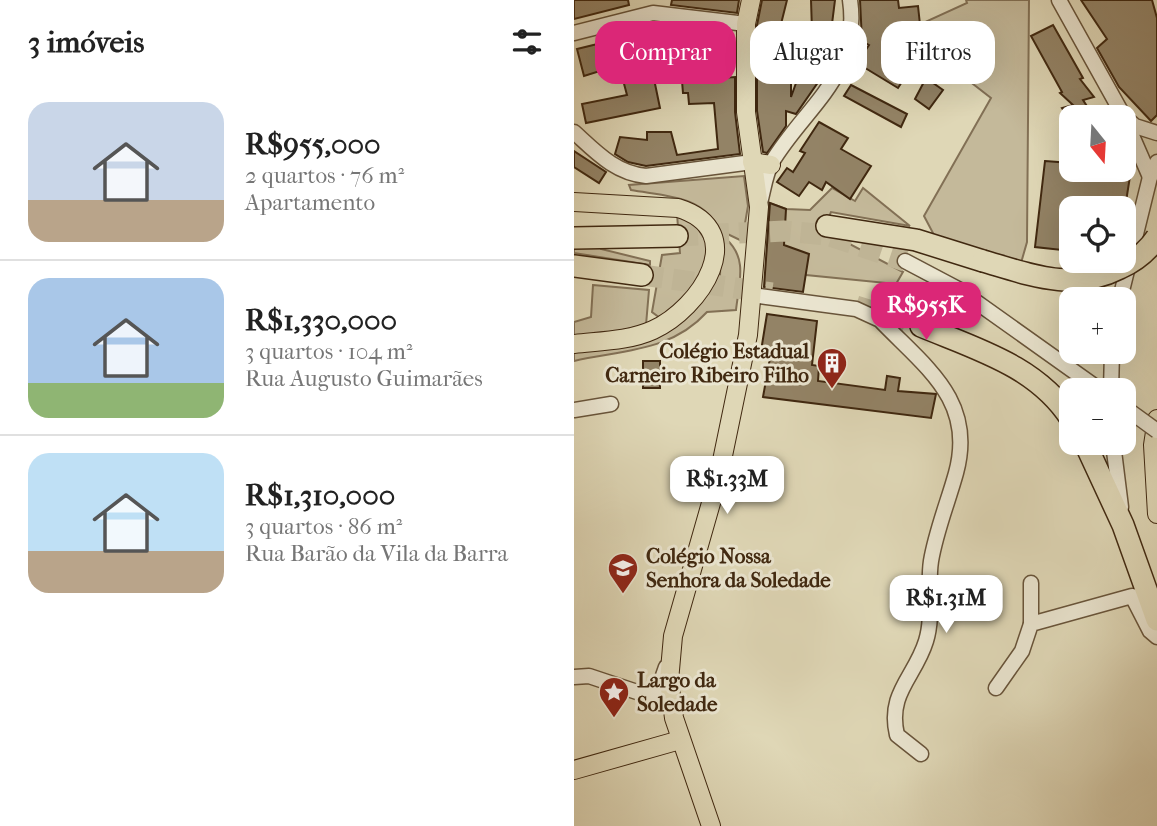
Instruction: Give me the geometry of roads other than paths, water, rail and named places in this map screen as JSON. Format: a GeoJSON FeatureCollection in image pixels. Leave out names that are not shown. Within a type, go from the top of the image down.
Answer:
{"type":"FeatureCollection","features":[{"type":"Feature","properties":{"kind":"highway"},"geometry":{"type":"LineString","coordinates":[[574,225],[677,232],[574,238]]}},
{"type":"Feature","properties":{"kind":"highway"},"geometry":{"type":"LineString","coordinates":[[827,226],[916,240],[1045,279],[1080,281],[1100,277],[1129,263],[1157,237]]}},
{"type":"Feature","properties":{"kind":"highway"},"geometry":{"type":"LineString","coordinates":[[574,266],[642,275]]}},
{"type":"Feature","properties":{"kind":"highway"},"geometry":{"type":"LineString","coordinates":[[921,326],[1021,369],[1059,402]]}},
{"type":"Feature","properties":{"kind":"highway"},"geometry":{"type":"LineString","coordinates":[[1091,455],[1123,525],[1157,620]]}},
{"type":"Feature","properties":{"kind":"main road"},"geometry":{"type":"LineString","coordinates":[[711,826],[680,740],[670,700],[670,656],[734,410],[748,335],[759,207],[746,112],[746,24],[751,0]]}},
{"type":"Feature","properties":{"kind":"main road"},"geometry":{"type":"LineString","coordinates":[[752,162],[771,164]]}},
{"type":"Feature","properties":{"kind":"main road"},"geometry":{"type":"LineString","coordinates":[[574,202],[678,208],[688,211],[706,225],[712,237],[715,255],[702,292],[673,319],[641,335],[574,344]]}},
{"type":"Feature","properties":{"kind":"main road"},"geometry":{"type":"LineString","coordinates":[[1157,419],[1153,445],[1157,514]]}},
{"type":"Feature","properties":{"kind":"main road"},"geometry":{"type":"LineString","coordinates":[[574,769],[680,740]]}},
{"type":"Feature","properties":{"kind":"street"},"geometry":{"type":"LineString","coordinates":[[759,207],[771,164],[840,71],[850,30],[850,0]]}},
{"type":"Feature","properties":{"kind":"street"},"geometry":{"type":"LineString","coordinates":[[1059,0],[1117,105]]}},
{"type":"Feature","properties":{"kind":"street"},"geometry":{"type":"LineString","coordinates":[[574,33],[653,13],[746,24]]}},
{"type":"Feature","properties":{"kind":"street"},"geometry":{"type":"LineString","coordinates":[[1136,126],[1157,133]]}},
{"type":"Feature","properties":{"kind":"street"},"geometry":{"type":"LineString","coordinates":[[574,132],[620,170],[631,174],[646,176],[752,162]]}},
{"type":"Feature","properties":{"kind":"street"},"geometry":{"type":"LineString","coordinates":[[1136,145],[1150,177]]}},
{"type":"Feature","properties":{"kind":"street"},"geometry":{"type":"LineString","coordinates":[[1123,287],[1150,177],[1157,162]]}},
{"type":"Feature","properties":{"kind":"street"},"geometry":{"type":"LineString","coordinates":[[905,261],[958,289],[1083,378]]}},
{"type":"Feature","properties":{"kind":"street"},"geometry":{"type":"LineString","coordinates":[[752,295],[856,309],[872,314],[941,385],[956,408],[961,437],[957,470],[931,560],[928,635],[893,711],[897,735],[920,754]]}},
{"type":"Feature","properties":{"kind":"street"},"geometry":{"type":"LineString","coordinates":[[574,410],[611,404]]}},
{"type":"Feature","properties":{"kind":"street"},"geometry":{"type":"LineString","coordinates":[[1136,416],[1157,431]]}},
{"type":"Feature","properties":{"kind":"street"},"geometry":{"type":"LineString","coordinates":[[1114,455],[1123,525]]}},
{"type":"Feature","properties":{"kind":"street"},"geometry":{"type":"LineString","coordinates":[[996,688],[1022,651],[1031,624],[1031,583]]}},
{"type":"Feature","properties":{"kind":"street"},"geometry":{"type":"LineString","coordinates":[[1031,624],[1132,596],[1150,631],[1157,637]]}},
{"type":"Feature","properties":{"kind":"street"},"geometry":{"type":"LineString","coordinates":[[574,677],[589,676],[649,696],[658,690],[670,656]]}},
{"type":"Feature","properties":{"kind":"tunnel"},"geometry":{"type":"LineString","coordinates":[[677,236],[784,231],[827,235],[905,261]]}},
{"type":"Feature","properties":{"kind":"tunnel"},"geometry":{"type":"LineString","coordinates":[[642,275],[772,293]]}},
{"type":"Feature","properties":{"kind":"tunnel"},"geometry":{"type":"LineString","coordinates":[[856,306],[921,326]]}},
{"type":"Feature","properties":{"kind":"place","name":"Colégio Estadual Carneiro Ribeiro Filho"},"geometry":{"type":"Point","coordinates":[832,390]}},
{"type":"Feature","properties":{"kind":"place","name":"Colégio Nossa Senhora da Soledade"},"geometry":{"type":"Point","coordinates":[623,595]}},
{"type":"Feature","properties":{"kind":"place","name":"Largo da Soledade"},"geometry":{"type":"Point","coordinates":[614,719]}}]}
